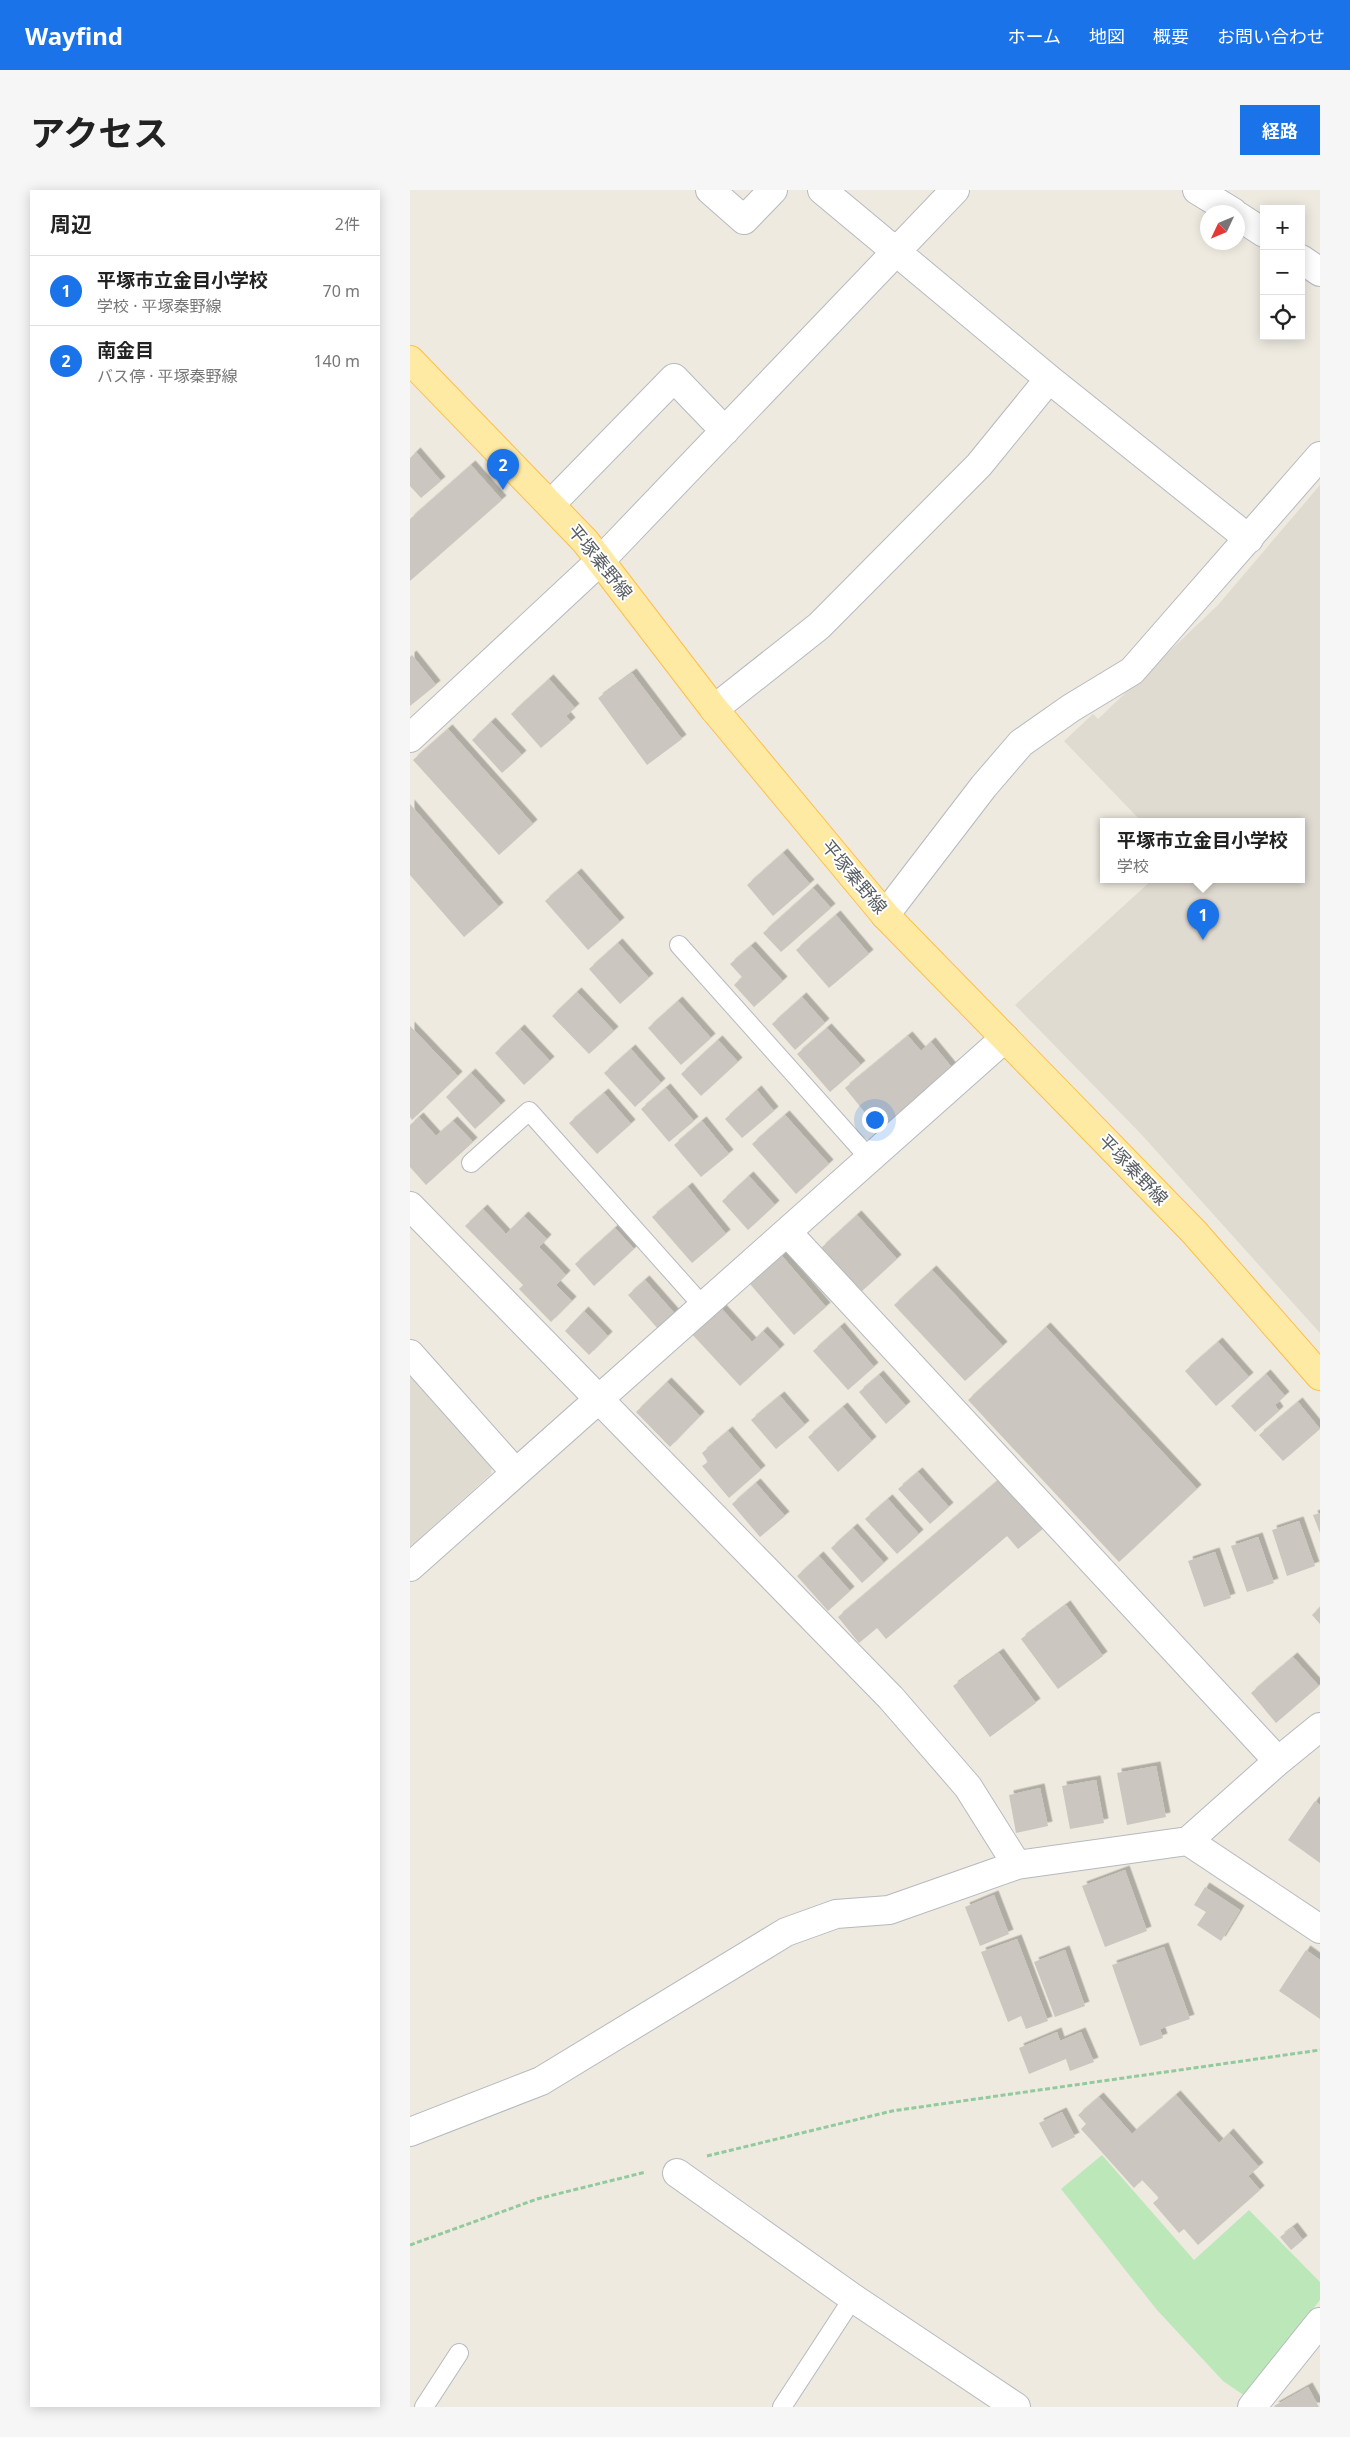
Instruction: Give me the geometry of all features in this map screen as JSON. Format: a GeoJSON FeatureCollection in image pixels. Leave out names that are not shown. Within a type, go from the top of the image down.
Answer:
{"type":"FeatureCollection","features":[{"type":"Feature","properties":{"kind":"main road","name":"平塚秦野線"},"geometry":{"type":"LineString","coordinates":[[410,360],[551,504],[600,560],[714,710],[885,915],[1194,1232],[1320,1376]]}},
{"type":"Feature","properties":{"kind":"street"},"geometry":{"type":"LineString","coordinates":[[710,190],[744,220],[773,190]]}},
{"type":"Feature","properties":{"kind":"street"},"geometry":{"type":"LineString","coordinates":[[822,190],[1049,379],[1249,539]]}},
{"type":"Feature","properties":{"kind":"street"},"geometry":{"type":"LineString","coordinates":[[410,738],[600,560],[955,190]]}},
{"type":"Feature","properties":{"kind":"street"},"geometry":{"type":"LineString","coordinates":[[1197,190],[1222,205]]}},
{"type":"Feature","properties":{"kind":"street"},"geometry":{"type":"LineString","coordinates":[[1245,221],[1260,230]]}},
{"type":"Feature","properties":{"kind":"street"},"geometry":{"type":"LineString","coordinates":[[1305,262],[1320,272]]}},
{"type":"Feature","properties":{"kind":"street"},"geometry":{"type":"LineString","coordinates":[[551,504],[674,378],[725,431]]}},
{"type":"Feature","properties":{"kind":"street"},"geometry":{"type":"LineString","coordinates":[[714,710],[819,626],[979,465],[1049,379]]}},
{"type":"Feature","properties":{"kind":"street"},"geometry":{"type":"LineString","coordinates":[[885,915],[984,786],[1021,743],[1071,708],[1132,671],[1320,456]]}},
{"type":"Feature","properties":{"kind":"street"},"geometry":{"type":"LineString","coordinates":[[410,1566],[1005,1038]]}},
{"type":"Feature","properties":{"kind":"street"},"geometry":{"type":"LineString","coordinates":[[410,1206],[891,1698],[968,1787],[1017,1865]]}},
{"type":"Feature","properties":{"kind":"street"},"geometry":{"type":"LineString","coordinates":[[786,1232],[1278,1761]]}},
{"type":"Feature","properties":{"kind":"street"},"geometry":{"type":"LineString","coordinates":[[410,1354],[515,1472]]}},
{"type":"Feature","properties":{"kind":"street"},"geometry":{"type":"LineString","coordinates":[[410,2132],[540,2081],[786,1932],[836,1914],[890,1910],[1017,1865],[1188,1842],[1278,1761],[1320,1727]]}},
{"type":"Feature","properties":{"kind":"street"},"geometry":{"type":"LineString","coordinates":[[1188,1842],[1320,1928]]}},
{"type":"Feature","properties":{"kind":"street"},"geometry":{"type":"LineString","coordinates":[[677,2173],[853,2298],[1016,2407]]}},
{"type":"Feature","properties":{"kind":"street"},"geometry":{"type":"LineString","coordinates":[[1252,2407],[1320,2322]]}},
{"type":"Feature","properties":{"kind":"lane"},"geometry":{"type":"LineString","coordinates":[[679,944],[870,1159]]}},
{"type":"Feature","properties":{"kind":"lane"},"geometry":{"type":"LineString","coordinates":[[471,1163],[529,1111],[702,1305]]}},
{"type":"Feature","properties":{"kind":"lane"},"geometry":{"type":"LineString","coordinates":[[782,2407],[853,2298]]}},
{"type":"Feature","properties":{"kind":"lane"},"geometry":{"type":"LineString","coordinates":[[424,2407],[459,2353]]}},
{"type":"Feature","properties":{"kind":"path"},"geometry":{"type":"LineString","coordinates":[[706,2157],[892,2111],[1320,2050]]}},
{"type":"Feature","properties":{"kind":"path"},"geometry":{"type":"LineString","coordinates":[[410,2245],[537,2199],[650,2171]]}},
{"type":"Feature","properties":{"kind":"shaded area"},"geometry":{"type":"Polygon","coordinates":[[[1320,485],[1320,1333],[1141,1134],[1015,1005],[1149,883],[1305,883],[1305,818],[1138,818],[1064,741],[1093,714],[1098,719],[1218,605],[1320,485]]]}},
{"type":"Feature","properties":{"kind":"shaded area"},"geometry":{"type":"Polygon","coordinates":[[[410,1370],[492,1459],[491,1474],[410,1547],[410,1370]]]}},
{"type":"Feature","properties":{"kind":"green space"},"geometry":{"type":"Polygon","coordinates":[[[1102,2155],[1194,2260],[1249,2210],[1320,2282],[1320,2300],[1245,2396],[1223,2381],[1157,2310],[1061,2189],[1102,2155]]]}},
{"type":"Feature","properties":{"kind":"building"},"geometry":{"type":"Polygon","coordinates":[[[416,452],[441,481],[421,498],[410,486],[410,458],[416,452]]]}},
{"type":"Feature","properties":{"kind":"building"},"geometry":{"type":"Polygon","coordinates":[[[471,465],[502,500],[410,581],[410,519],[471,465]]]}},
{"type":"Feature","properties":{"kind":"building"},"geometry":{"type":"Polygon","coordinates":[[[412,655],[436,685],[410,706],[410,657],[412,655]]]}},
{"type":"Feature","properties":{"kind":"building"},"geometry":{"type":"Polygon","coordinates":[[[632,673],[682,739],[647,765],[598,698],[632,673]]]}},
{"type":"Feature","properties":{"kind":"building"},"geometry":{"type":"Polygon","coordinates":[[[549,679],[575,708],[566,716],[571,722],[541,748],[511,714],[549,679]]]}},
{"type":"Feature","properties":{"kind":"building"},"geometry":{"type":"Polygon","coordinates":[[[491,722],[522,755],[502,773],[472,740],[491,722]]]}},
{"type":"Feature","properties":{"kind":"building"},"geometry":{"type":"Polygon","coordinates":[[[448,729],[533,824],[499,855],[413,760],[448,729]]]}},
{"type":"Feature","properties":{"kind":"building"},"geometry":{"type":"Polygon","coordinates":[[[410,804],[499,907],[464,937],[410,875],[410,804]]]}},
{"type":"Feature","properties":{"kind":"building"},"geometry":{"type":"Polygon","coordinates":[[[783,853],[810,884],[773,916],[747,885],[783,853]]]}},
{"type":"Feature","properties":{"kind":"building"},"geometry":{"type":"Polygon","coordinates":[[[577,873],[620,922],[588,950],[545,901],[577,873]]]}},
{"type":"Feature","properties":{"kind":"building"},"geometry":{"type":"Polygon","coordinates":[[[813,888],[831,908],[781,952],[763,933],[813,888]]]}},
{"type":"Feature","properties":{"kind":"building"},"geometry":{"type":"Polygon","coordinates":[[[836,915],[869,954],[829,988],[796,950],[836,915]]]}},
{"type":"Feature","properties":{"kind":"building"},"geometry":{"type":"Polygon","coordinates":[[[618,943],[649,978],[620,1004],[589,969],[618,943]]]}},
{"type":"Feature","properties":{"kind":"building"},"geometry":{"type":"Polygon","coordinates":[[[751,946],[783,981],[754,1007],[734,985],[742,977],[730,964],[751,946]]]}},
{"type":"Feature","properties":{"kind":"building"},"geometry":{"type":"Polygon","coordinates":[[[577,992],[614,1031],[589,1054],[552,1016],[577,992]]]}},
{"type":"Feature","properties":{"kind":"building"},"geometry":{"type":"Polygon","coordinates":[[[802,997],[825,1023],[795,1050],[772,1024],[802,997]]]}},
{"type":"Feature","properties":{"kind":"building"},"geometry":{"type":"Polygon","coordinates":[[[678,1001],[711,1038],[681,1065],[648,1028],[678,1001]]]}},
{"type":"Feature","properties":{"kind":"building"},"geometry":{"type":"Polygon","coordinates":[[[410,1026],[458,1076],[412,1120],[410,1117],[410,1026]]]}},
{"type":"Feature","properties":{"kind":"building"},"geometry":{"type":"Polygon","coordinates":[[[827,1028],[861,1065],[830,1092],[797,1054],[827,1028]]]}},
{"type":"Feature","properties":{"kind":"building"},"geometry":{"type":"Polygon","coordinates":[[[520,1029],[550,1061],[524,1085],[495,1053],[520,1029]]]}},
{"type":"Feature","properties":{"kind":"building"},"geometry":{"type":"Polygon","coordinates":[[[908,1036],[921,1051],[931,1042],[954,1070],[880,1131],[845,1088],[908,1036]]]}},
{"type":"Feature","properties":{"kind":"building"},"geometry":{"type":"Polygon","coordinates":[[[718,1040],[738,1062],[701,1096],[681,1074],[718,1040]]]}},
{"type":"Feature","properties":{"kind":"building"},"geometry":{"type":"Polygon","coordinates":[[[631,1049],[661,1083],[635,1107],[604,1073],[631,1049]]]}},
{"type":"Feature","properties":{"kind":"building"},"geometry":{"type":"Polygon","coordinates":[[[471,1073],[501,1105],[475,1129],[446,1097],[471,1073]]]}},
{"type":"Feature","properties":{"kind":"building"},"geometry":{"type":"Polygon","coordinates":[[[666,1088],[694,1121],[669,1142],[641,1109],[666,1088]]]}},
{"type":"Feature","properties":{"kind":"building"},"geometry":{"type":"Polygon","coordinates":[[[757,1090],[774,1111],[742,1138],[725,1119],[757,1090]]]}},
{"type":"Feature","properties":{"kind":"building"},"geometry":{"type":"Polygon","coordinates":[[[604,1093],[631,1124],[597,1154],[569,1123],[604,1093]]]}},
{"type":"Feature","properties":{"kind":"building"},"geometry":{"type":"Polygon","coordinates":[[[785,1115],[829,1164],[796,1194],[752,1144],[785,1115]]]}},
{"type":"Feature","properties":{"kind":"building"},"geometry":{"type":"Polygon","coordinates":[[[419,1117],[436,1136],[453,1121],[473,1142],[426,1185],[410,1167],[410,1125],[419,1117]]]}},
{"type":"Feature","properties":{"kind":"building"},"geometry":{"type":"Polygon","coordinates":[[[702,1121],[729,1154],[701,1177],[674,1145],[702,1121]]]}},
{"type":"Feature","properties":{"kind":"building"},"geometry":{"type":"Polygon","coordinates":[[[749,1176],[775,1205],[748,1230],[722,1201],[749,1176]]]}},
{"type":"Feature","properties":{"kind":"building"},"geometry":{"type":"Polygon","coordinates":[[[688,1187],[726,1234],[692,1263],[652,1217],[688,1187]]]}},
{"type":"Feature","properties":{"kind":"building"},"geometry":{"type":"Polygon","coordinates":[[[483,1209],[506,1234],[524,1216],[547,1239],[539,1247],[566,1275],[556,1285],[572,1301],[551,1322],[519,1289],[523,1285],[465,1226],[483,1209]]]}},
{"type":"Feature","properties":{"kind":"building"},"geometry":{"type":"Polygon","coordinates":[[[857,1215],[897,1259],[861,1292],[821,1248],[857,1215]]]}},
{"type":"Feature","properties":{"kind":"building"},"geometry":{"type":"Polygon","coordinates":[[[615,1228],[634,1249],[594,1286],[575,1264],[615,1228]]]}},
{"type":"Feature","properties":{"kind":"building"},"geometry":{"type":"Polygon","coordinates":[[[782,1256],[826,1307],[794,1335],[750,1284],[782,1256]]]}},
{"type":"Feature","properties":{"kind":"building"},"geometry":{"type":"Polygon","coordinates":[[[932,1270],[1003,1346],[965,1381],[894,1305],[932,1270]]]}},
{"type":"Feature","properties":{"kind":"building"},"geometry":{"type":"Polygon","coordinates":[[[645,1280],[676,1315],[659,1330],[628,1295],[645,1280]]]}},
{"type":"Feature","properties":{"kind":"building"},"geometry":{"type":"Polygon","coordinates":[[[719,1306],[752,1342],[763,1331],[780,1349],[740,1386],[690,1332],[719,1306]]]}},
{"type":"Feature","properties":{"kind":"building"},"geometry":{"type":"Polygon","coordinates":[[[584,1311],[608,1336],[589,1355],[565,1331],[584,1311]]]}},
{"type":"Feature","properties":{"kind":"building"},"geometry":{"type":"Polygon","coordinates":[[[840,1327],[874,1367],[848,1390],[813,1351],[840,1327]]]}},
{"type":"Feature","properties":{"kind":"building"},"geometry":{"type":"Polygon","coordinates":[[[1046,1327],[1197,1489],[1119,1562],[968,1400],[1046,1327]]]}},
{"type":"Feature","properties":{"kind":"building"},"geometry":{"type":"Polygon","coordinates":[[[1218,1342],[1249,1377],[1216,1406],[1185,1371],[1218,1342]]]}},
{"type":"Feature","properties":{"kind":"building"},"geometry":{"type":"Polygon","coordinates":[[[1266,1374],[1285,1396],[1275,1405],[1279,1411],[1255,1432],[1231,1406],[1266,1374]]]}},
{"type":"Feature","properties":{"kind":"building"},"geometry":{"type":"Polygon","coordinates":[[[879,1375],[906,1406],[886,1424],[859,1392],[879,1375]]]}},
{"type":"Feature","properties":{"kind":"building"},"geometry":{"type":"Polygon","coordinates":[[[667,1382],[700,1416],[670,1447],[636,1412],[667,1382]]]}},
{"type":"Feature","properties":{"kind":"building"},"geometry":{"type":"Polygon","coordinates":[[[780,1396],[805,1425],[776,1449],[751,1420],[780,1396]]]}},
{"type":"Feature","properties":{"kind":"building"},"geometry":{"type":"Polygon","coordinates":[[[1298,1402],[1320,1429],[1283,1461],[1259,1435],[1298,1402]]]}},
{"type":"Feature","properties":{"kind":"building"},"geometry":{"type":"Polygon","coordinates":[[[843,1407],[872,1441],[838,1472],[808,1437],[843,1407]]]}},
{"type":"Feature","properties":{"kind":"building"},"geometry":{"type":"Polygon","coordinates":[[[728,1431],[761,1470],[729,1498],[702,1466],[708,1462],[702,1453],[728,1431]]]}},
{"type":"Feature","properties":{"kind":"building"},"geometry":{"type":"Polygon","coordinates":[[[918,1472],[949,1507],[930,1524],[898,1489],[918,1472]]]}},
{"type":"Feature","properties":{"kind":"building"},"geometry":{"type":"Polygon","coordinates":[[[1001,1478],[1044,1528],[1018,1549],[1007,1536],[886,1639],[877,1628],[859,1643],[838,1617],[1001,1478]]]}},
{"type":"Feature","properties":{"kind":"building"},"geometry":{"type":"Polygon","coordinates":[[[756,1483],[785,1516],[760,1537],[732,1504],[756,1483]]]}},
{"type":"Feature","properties":{"kind":"building"},"geometry":{"type":"Polygon","coordinates":[[[888,1499],[919,1534],[897,1554],[865,1519],[888,1499]]]}},
{"type":"Feature","properties":{"kind":"building"},"geometry":{"type":"Polygon","coordinates":[[[1320,1513],[1320,1533],[1313,1515],[1320,1513]]]}},
{"type":"Feature","properties":{"kind":"building"},"geometry":{"type":"Polygon","coordinates":[[[1299,1521],[1315,1566],[1287,1576],[1272,1530],[1299,1521]]]}},
{"type":"Feature","properties":{"kind":"building"},"geometry":{"type":"Polygon","coordinates":[[[853,1528],[884,1563],[862,1583],[831,1548],[853,1528]]]}},
{"type":"Feature","properties":{"kind":"building"},"geometry":{"type":"Polygon","coordinates":[[[1258,1537],[1274,1583],[1247,1592],[1231,1546],[1258,1537]]]}},
{"type":"Feature","properties":{"kind":"building"},"geometry":{"type":"Polygon","coordinates":[[[1215,1552],[1231,1598],[1204,1607],[1188,1561],[1215,1552]]]}},
{"type":"Feature","properties":{"kind":"building"},"geometry":{"type":"Polygon","coordinates":[[[819,1556],[850,1591],[828,1611],[797,1576],[819,1556]]]}},
{"type":"Feature","properties":{"kind":"building"},"geometry":{"type":"Polygon","coordinates":[[[1066,1605],[1103,1656],[1058,1689],[1021,1639],[1066,1605]]]}},
{"type":"Feature","properties":{"kind":"building"},"geometry":{"type":"Polygon","coordinates":[[[1320,1607],[1320,1624],[1312,1615],[1320,1607]]]}},
{"type":"Feature","properties":{"kind":"building"},"geometry":{"type":"Polygon","coordinates":[[[999,1653],[1036,1703],[990,1737],[953,1686],[999,1653]]]}},
{"type":"Feature","properties":{"kind":"building"},"geometry":{"type":"Polygon","coordinates":[[[1293,1657],[1319,1686],[1276,1723],[1251,1693],[1293,1657]]]}},
{"type":"Feature","properties":{"kind":"building"},"geometry":{"type":"Polygon","coordinates":[[[1156,1766],[1166,1817],[1127,1825],[1117,1773],[1156,1766]]]}},
{"type":"Feature","properties":{"kind":"building"},"geometry":{"type":"Polygon","coordinates":[[[1096,1780],[1104,1823],[1070,1829],[1062,1786],[1096,1780]]]}},
{"type":"Feature","properties":{"kind":"building"},"geometry":{"type":"Polygon","coordinates":[[[1040,1788],[1048,1826],[1016,1833],[1009,1795],[1040,1788]]]}},
{"type":"Feature","properties":{"kind":"building"},"geometry":{"type":"Polygon","coordinates":[[[1315,1801],[1320,1805],[1320,1863],[1288,1840],[1315,1801]]]}},
{"type":"Feature","properties":{"kind":"building"},"geometry":{"type":"Polygon","coordinates":[[[1125,1870],[1147,1931],[1105,1947],[1082,1886],[1125,1870]]]}},
{"type":"Feature","properties":{"kind":"building"},"geometry":{"type":"Polygon","coordinates":[[[1205,1887],[1240,1910],[1221,1941],[1197,1925],[1206,1912],[1194,1905],[1205,1887]]]}},
{"type":"Feature","properties":{"kind":"building"},"geometry":{"type":"Polygon","coordinates":[[[994,1895],[1009,1934],[980,1946],[965,1907],[994,1895]]]}},
{"type":"Feature","properties":{"kind":"building"},"geometry":{"type":"Polygon","coordinates":[[[1017,1939],[1048,2021],[1026,2029],[1021,2016],[1008,2022],[981,1952],[1017,1939]]]}},
{"type":"Feature","properties":{"kind":"building"},"geometry":{"type":"Polygon","coordinates":[[[1164,1947],[1190,2019],[1160,2029],[1163,2038],[1140,2046],[1112,1965],[1164,1947]]]}},
{"type":"Feature","properties":{"kind":"building"},"geometry":{"type":"Polygon","coordinates":[[[1065,1950],[1085,2006],[1055,2017],[1034,1962],[1065,1950]]]}},
{"type":"Feature","properties":{"kind":"building"},"geometry":{"type":"Polygon","coordinates":[[[1306,1950],[1320,1960],[1320,2019],[1279,1991],[1306,1950]]]}},
{"type":"Feature","properties":{"kind":"building"},"geometry":{"type":"Polygon","coordinates":[[[1057,2032],[1060,2041],[1081,2032],[1094,2062],[1070,2071],[1066,2059],[1029,2074],[1019,2048],[1057,2032]]]}},
{"type":"Feature","properties":{"kind":"building"},"geometry":{"type":"Polygon","coordinates":[[[1176,2095],[1219,2143],[1229,2133],[1259,2167],[1248,2176],[1260,2190],[1198,2245],[1184,2229],[1179,2233],[1153,2203],[1159,2198],[1142,2180],[1134,2188],[1081,2129],[1086,2124],[1078,2115],[1099,2097],[1132,2134],[1176,2095]]]}},
{"type":"Feature","properties":{"kind":"building"},"geometry":{"type":"Polygon","coordinates":[[[1062,2112],[1075,2137],[1052,2148],[1039,2123],[1062,2112]]]}},
{"type":"Feature","properties":{"kind":"building"},"geometry":{"type":"Polygon","coordinates":[[[1293,2227],[1303,2240],[1291,2250],[1280,2237],[1293,2227]]]}},
{"type":"Feature","properties":{"kind":"building"},"geometry":{"type":"Polygon","coordinates":[[[1308,2387],[1319,2407],[1274,2406],[1308,2387]]]}},
{"type":"Feature","properties":{"kind":"place","name":"南金目"},"geometry":{"type":"Point","coordinates":[503,490]}},
{"type":"Feature","properties":{"kind":"place","name":"平塚市立金目小学校"},"geometry":{"type":"Point","coordinates":[1203,940]}}]}
